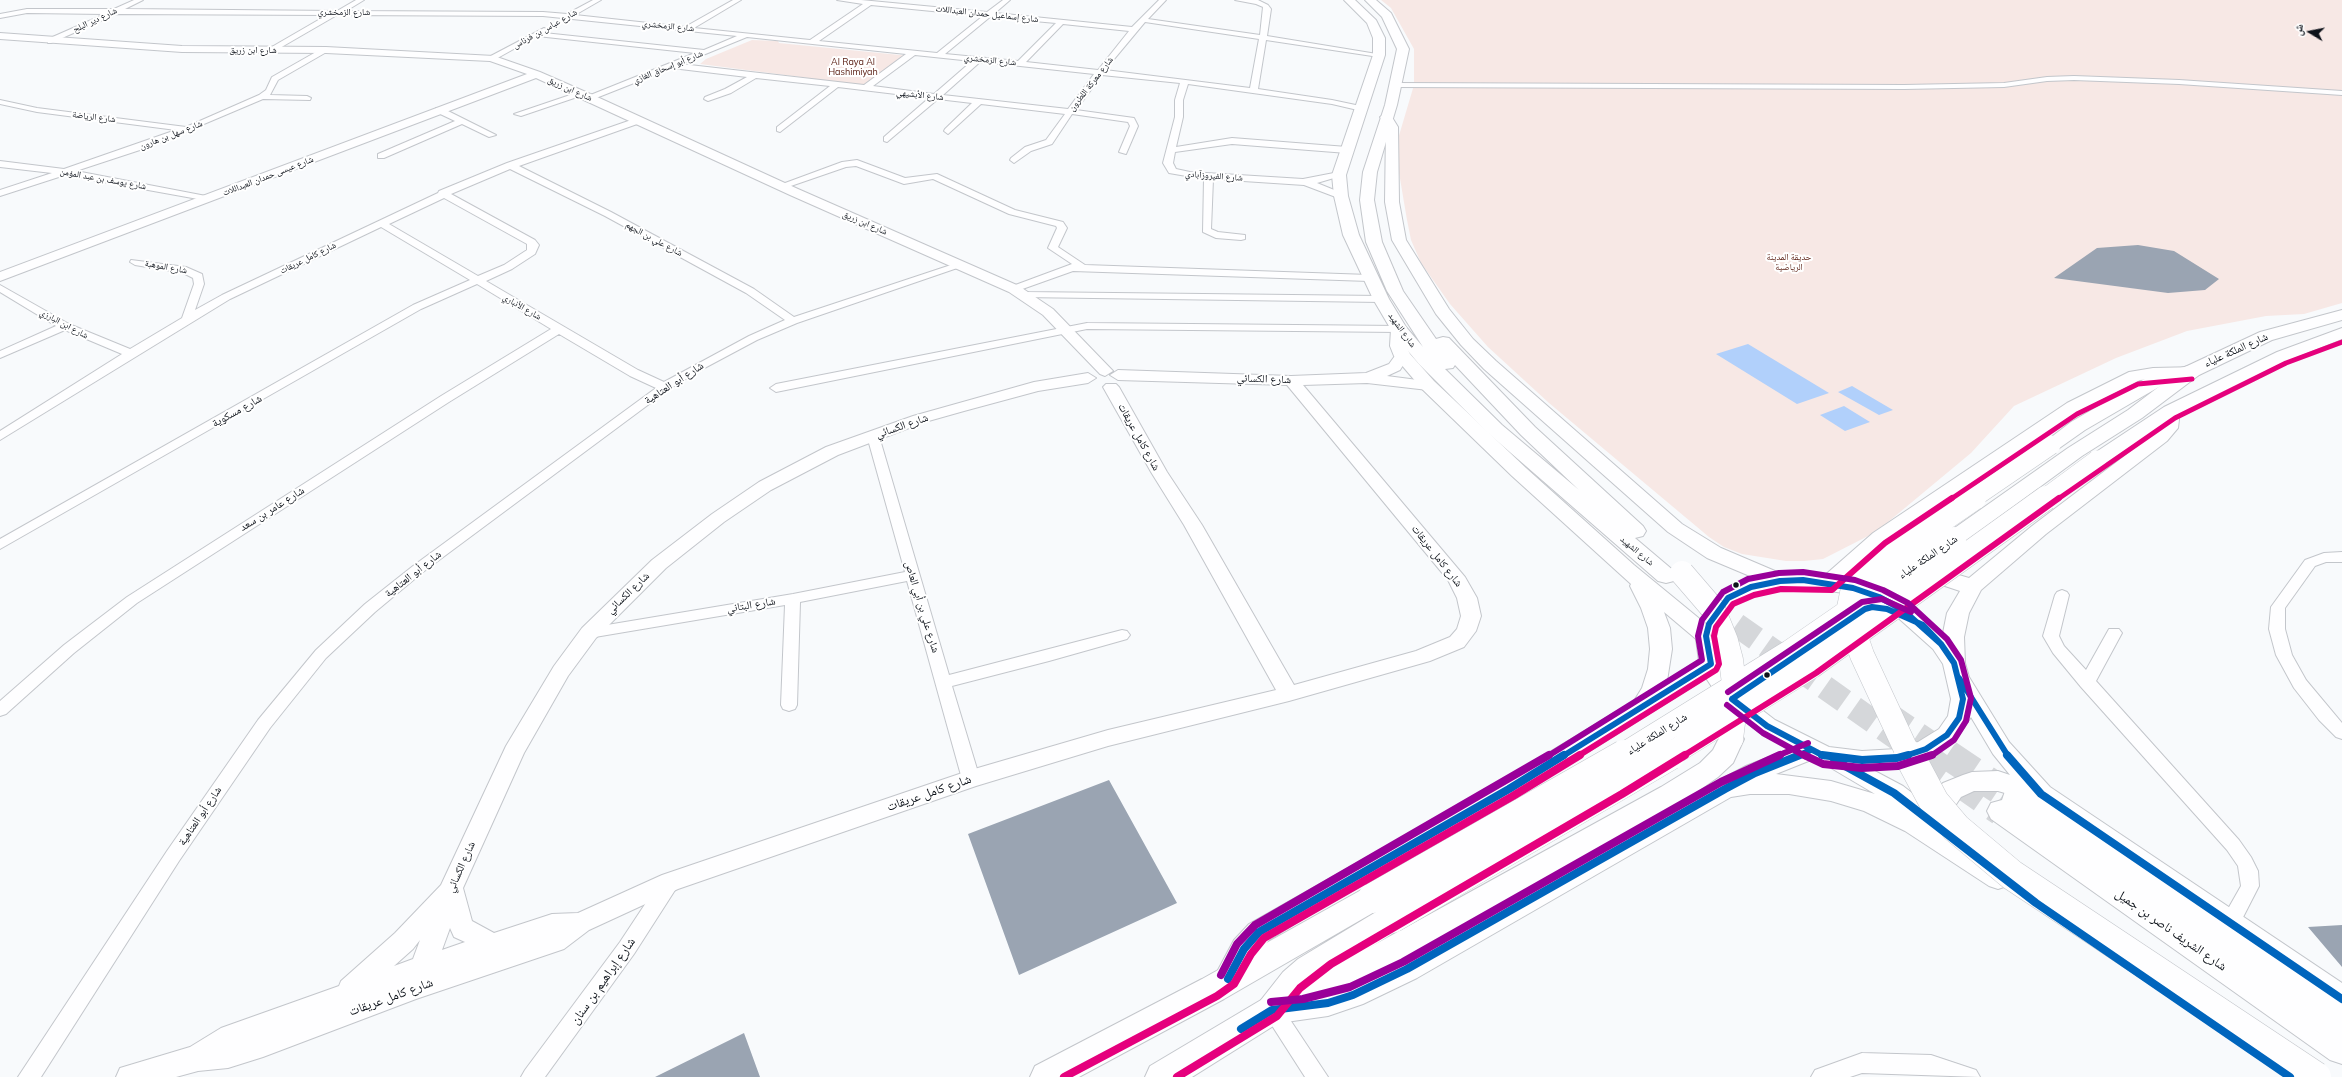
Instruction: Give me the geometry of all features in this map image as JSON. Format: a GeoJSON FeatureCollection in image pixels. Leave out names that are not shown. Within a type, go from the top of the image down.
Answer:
{"type":"FeatureCollection","features":[{"type":"Feature","properties":{"kind":"main road","name":"شارع الشهيد"},"geometry":{"type":"LineString","coordinates":[[1349,0],[1372,22],[1378,38],[1379,55],[1339,175],[1341,196],[1351,236],[1369,278],[1400,329],[1425,360],[1495,429],[1671,573],[1508,424],[1438,355],[1395,291],[1374,242],[1367,196],[1370,172],[1403,57],[1401,41],[1387,15],[1370,0]]}},
{"type":"Feature","properties":{"kind":"main road"},"geometry":{"type":"LineString","coordinates":[[1386,117],[1392,127],[1392,202],[1399,240],[1442,311],[1467,342],[1490,365],[1675,528],[1714,553],[1780,581]]}},
{"type":"Feature","properties":{"kind":"main road"},"geometry":{"type":"LineString","coordinates":[[1162,1077],[1272,1010],[1365,966],[1671,795],[1710,770],[1724,756],[1731,739],[1735,719],[1735,686],[1731,660],[1721,626],[1704,596],[1682,573],[1528,431],[1443,343],[1416,302],[1371,220]]}},
{"type":"Feature","properties":{"kind":"main road","name":"شارع الملكة علياء"},"geometry":{"type":"LineString","coordinates":[[1382,908],[1596,772],[1790,652],[1954,539],[2074,452],[2135,414],[2192,371],[2218,357],[2266,336],[2342,314]]}},
{"type":"Feature","properties":{"kind":"main road"},"geometry":{"type":"LineString","coordinates":[[1400,329],[1398,346],[1402,356],[1428,385],[1518,472],[1628,570],[1706,636]]}},
{"type":"Feature","properties":{"kind":"main road","name":"شارع الملكة علياء"},"geometry":{"type":"LineString","coordinates":[[2074,452],[2172,411],[2283,356],[2342,334]]}},
{"type":"Feature","properties":{"kind":"main road"},"geometry":{"type":"LineString","coordinates":[[2192,371],[2157,380],[2078,426],[2074,452],[1906,545],[1878,564],[1863,578],[1852,593],[1849,608],[1851,623],[1862,655],[1917,772],[1934,802],[1956,828],[2012,874],[2049,900],[2316,1077]]}},
{"type":"Feature","properties":{"kind":"main road"},"geometry":{"type":"LineString","coordinates":[[2036,903],[1894,793],[1767,726],[1732,699],[1716,676],[1711,664],[1706,636],[1709,624],[1728,598],[1751,587],[1780,581],[1834,578],[1880,537],[2073,407],[2136,376],[2153,373],[2192,371]]}},
{"type":"Feature","properties":{"kind":"main road"},"geometry":{"type":"LineString","coordinates":[[1272,1010],[1328,1003],[1353,995],[1407,969],[1755,773],[1818,753],[1862,760],[1897,758],[1926,749],[1947,735],[1959,718],[1963,699],[1957,670],[1954,637],[1958,613],[1973,586],[2039,530],[2161,437],[2169,428],[2172,411]]}},
{"type":"Feature","properties":{"kind":"main road"},"geometry":{"type":"LineString","coordinates":[[1880,537],[1896,555],[1914,567],[1940,578],[1973,586]]}},
{"type":"Feature","properties":{"kind":"main road"},"geometry":{"type":"LineString","coordinates":[[1736,563],[1834,578],[1853,588],[1879,597],[1903,610],[1941,644],[1957,670],[2001,748],[2019,801]]}},
{"type":"Feature","properties":{"kind":"main road"},"geometry":{"type":"LineString","coordinates":[[1628,570],[1652,608],[1659,628],[1661,648],[1659,669],[1653,689],[1642,708]]}},
{"type":"Feature","properties":{"kind":"main road"},"geometry":{"type":"LineString","coordinates":[[1228,979],[1244,948],[1259,932],[1286,914],[1509,789],[1711,664]]}},
{"type":"Feature","properties":{"kind":"main road"},"geometry":{"type":"LineString","coordinates":[[1948,836],[1940,818],[1942,802],[1952,790],[1961,785],[1984,781],[1998,782],[2019,801],[2230,923],[2342,998]]}},
{"type":"Feature","properties":{"kind":"main road"},"geometry":{"type":"LineString","coordinates":[[1725,789],[1750,784],[1789,784],[1831,791],[1872,803],[1914,824],[2036,903],[2290,1077]]}},
{"type":"Feature","properties":{"kind":"main road","name":"شارع الشريف ناصر بن جميل"},"geometry":{"type":"LineString","coordinates":[[2019,801],[2342,1025]]}},
{"type":"Feature","properties":{"kind":"main road","name":"شارع الشريف ناصر بن جميل"},"geometry":{"type":"LineString","coordinates":[[2019,801],[2342,1049]]}},
{"type":"Feature","properties":{"kind":"main road"},"geometry":{"type":"LineString","coordinates":[[1272,1010],[1294,982],[1382,908]]}},
{"type":"Feature","properties":{"kind":"main road"},"geometry":{"type":"LineString","coordinates":[[1046,1077],[1228,979],[1382,908]]}},
{"type":"Feature","properties":{"kind":"street","name":"شارع دير البلح"},"geometry":{"type":"LineString","coordinates":[[51,41],[140,0]]}},
{"type":"Feature","properties":{"kind":"street"},"geometry":{"type":"LineString","coordinates":[[273,50],[337,12],[361,0]]}},
{"type":"Feature","properties":{"kind":"street","name":"شارع عباس بن فرناس"},"geometry":{"type":"LineString","coordinates":[[491,58],[598,0]]}},
{"type":"Feature","properties":{"kind":"street"},"geometry":{"type":"LineString","coordinates":[[688,28],[738,0]]}},
{"type":"Feature","properties":{"kind":"street","name":"شارع إسماعيل حمدان العبداللات"},"geometry":{"type":"LineString","coordinates":[[840,0],[1134,29]]}},
{"type":"Feature","properties":{"kind":"street"},"geometry":{"type":"LineString","coordinates":[[939,55],[1008,0]]}},
{"type":"Feature","properties":{"kind":"street","name":"شارع معركة اللطرون"},"geometry":{"type":"LineString","coordinates":[[1014,160],[1028,149],[1049,142],[1069,112],[1134,29],[1163,0]]}},
{"type":"Feature","properties":{"kind":"street"},"geometry":{"type":"LineString","coordinates":[[1238,0],[1258,2],[1266,6],[1268,9],[1254,90]]}},
{"type":"Feature","properties":{"kind":"street"},"geometry":{"type":"LineString","coordinates":[[812,42],[870,3]]}},
{"type":"Feature","properties":{"kind":"street","name":"شارع الزمخشري"},"geometry":{"type":"LineString","coordinates":[[0,16],[27,11],[337,12],[568,16],[1020,64],[1102,71],[1254,90],[1332,102],[1364,103]]}},
{"type":"Feature","properties":{"kind":"street"},"geometry":{"type":"LineString","coordinates":[[1143,20],[1379,55]]}},
{"type":"Feature","properties":{"kind":"street"},"geometry":{"type":"LineString","coordinates":[[1020,64],[1061,22]]}},
{"type":"Feature","properties":{"kind":"street"},"geometry":{"type":"LineString","coordinates":[[536,34],[704,52]]}},
{"type":"Feature","properties":{"kind":"street","name":"شارع أبو إسحاق الغازي"},"geometry":{"type":"LineString","coordinates":[[518,114],[586,96],[674,66],[746,35]]}},
{"type":"Feature","properties":{"kind":"street","name":"شارع ابن زريق"},"geometry":{"type":"LineString","coordinates":[[0,36],[51,41],[182,49],[326,50],[491,58],[536,74],[586,96],[637,121],[1019,292],[1066,329],[1082,348],[1082,358],[1104,379]]}},
{"type":"Feature","properties":{"kind":"street","name":"شارع سهل بن هارون"},"geometry":{"type":"LineString","coordinates":[[0,193],[66,172],[188,129],[262,97],[269,91],[275,79],[326,50]]}},
{"type":"Feature","properties":{"kind":"street"},"geometry":{"type":"LineString","coordinates":[[864,89],[914,52]]}},
{"type":"Feature","properties":{"kind":"street"},"geometry":{"type":"LineString","coordinates":[[887,139],[979,59]]}},
{"type":"Feature","properties":{"kind":"street","name":"شارع الأبشيهي"},"geometry":{"type":"LineString","coordinates":[[674,66],[1131,120],[1134,126],[1123,152]]}},
{"type":"Feature","properties":{"kind":"street","name":"شارع عيسى حمدان العبداللات"},"geometry":{"type":"LineString","coordinates":[[0,277],[536,74]]}},
{"type":"Feature","properties":{"kind":"street"},"geometry":{"type":"LineString","coordinates":[[708,99],[728,91],[754,76]]}},
{"type":"Feature","properties":{"kind":"street"},"geometry":{"type":"LineString","coordinates":[[1396,85],[1904,87],[2004,85],[2046,79],[2074,78],[2179,82],[2342,93]]}},
{"type":"Feature","properties":{"kind":"street","name":"شارع الفيروزآبادي"},"geometry":{"type":"LineString","coordinates":[[1185,81],[1178,100],[1179,117],[1168,165],[1172,171],[1183,174],[1209,177],[1303,182],[1320,180],[1339,175]]}},
{"type":"Feature","properties":{"kind":"street"},"geometry":{"type":"LineString","coordinates":[[780,129],[835,86]]}},
{"type":"Feature","properties":{"kind":"street"},"geometry":{"type":"LineString","coordinates":[[262,97],[306,98]]}},
{"type":"Feature","properties":{"kind":"street","name":"شارع الرياضة"},"geometry":{"type":"LineString","coordinates":[[0,102],[38,110],[188,129]]}},
{"type":"Feature","properties":{"kind":"street"},"geometry":{"type":"LineString","coordinates":[[948,131],[978,102]]}},
{"type":"Feature","properties":{"kind":"street","name":"شارع الزمخشري"},"geometry":{"type":"LineString","coordinates":[[1332,102],[1364,103]]}},
{"type":"Feature","properties":{"kind":"street"},"geometry":{"type":"LineString","coordinates":[[439,110],[492,135]]}},
{"type":"Feature","properties":{"kind":"street"},"geometry":{"type":"LineString","coordinates":[[381,156],[462,121]]}},
{"type":"Feature","properties":{"kind":"street","name":"شارع كامل عريقات"},"geometry":{"type":"LineString","coordinates":[[0,436],[131,353],[226,297],[442,193],[510,165],[637,121]]}},
{"type":"Feature","properties":{"kind":"street"},"geometry":{"type":"LineString","coordinates":[[1171,150],[1204,143],[1239,141],[1347,150]]}},
{"type":"Feature","properties":{"kind":"street"},"geometry":{"type":"LineString","coordinates":[[782,186],[850,163],[860,164],[904,181],[934,176],[1012,212],[1060,224],[1062,228],[1053,248],[1080,263],[1079,266],[1019,292]]}},
{"type":"Feature","properties":{"kind":"street","name":"شارع يوسف بن عبد المؤمن"},"geometry":{"type":"LineString","coordinates":[[0,164],[66,172],[206,199]]}},
{"type":"Feature","properties":{"kind":"street","name":"شارع علي بن الجهم"},"geometry":{"type":"LineString","coordinates":[[510,165],[608,214],[750,291],[793,322]]}},
{"type":"Feature","properties":{"kind":"street"},"geometry":{"type":"LineString","coordinates":[[1209,177],[1206,230],[1216,235],[1241,236]]}},
{"type":"Feature","properties":{"kind":"street","name":"شارع الفيروزآبادي"},"geometry":{"type":"LineString","coordinates":[[1303,182],[1341,196]]}},
{"type":"Feature","properties":{"kind":"street","name":"شارع مسكوية"},"geometry":{"type":"LineString","coordinates":[[0,545],[412,310],[520,261],[531,252],[534,246],[531,242],[442,193]]}},
{"type":"Feature","properties":{"kind":"street","name":"شارع الأنباري"},"geometry":{"type":"LineString","coordinates":[[381,222],[634,373],[664,387]]}},
{"type":"Feature","properties":{"kind":"street","name":"شارع الموهبة"},"geometry":{"type":"LineString","coordinates":[[135,262],[186,270],[198,276],[199,284],[187,319]]}},
{"type":"Feature","properties":{"kind":"street","name":"شارع أبو العتاهية"},"geometry":{"type":"LineString","coordinates":[[29,1077],[173,856],[230,773],[294,686],[321,654],[370,608],[418,569],[664,387],[719,355],[793,322],[961,265]]}},
{"type":"Feature","properties":{"kind":"street"},"geometry":{"type":"LineString","coordinates":[[1073,268],[1369,278]]}},
{"type":"Feature","properties":{"kind":"street","name":"شارع ابن البارزي"},"geometry":{"type":"LineString","coordinates":[[0,288],[65,326],[131,353]]}},
{"type":"Feature","properties":{"kind":"street"},"geometry":{"type":"LineString","coordinates":[[1019,292],[1381,299]]}},
{"type":"Feature","properties":{"kind":"street"},"geometry":{"type":"LineString","coordinates":[[776,388],[1066,329],[1117,325],[1400,329]]}},
{"type":"Feature","properties":{"kind":"street"},"geometry":{"type":"LineString","coordinates":[[0,355],[65,326]]}},
{"type":"Feature","properties":{"kind":"street","name":"شارع عامر بن سعد"},"geometry":{"type":"LineString","coordinates":[[0,710],[69,649],[132,600],[445,399],[559,329]]}},
{"type":"Feature","properties":{"kind":"street","name":"شارع الكسائي"},"geometry":{"type":"LineString","coordinates":[[1367,378],[1394,368],[1402,356]]}},
{"type":"Feature","properties":{"kind":"street","name":"شارع الكسائي"},"geometry":{"type":"LineString","coordinates":[[418,978],[451,888],[514,752],[561,671],[589,633],[628,592],[659,564],[724,514],[765,486],[807,463],[873,436],[959,407],[1026,391],[1036,392],[1104,379],[1160,377],[1291,380],[1367,378],[1428,385]]}},
{"type":"Feature","properties":{"kind":"street","name":"شارع كامل عريقات"},"geometry":{"type":"LineString","coordinates":[[1104,379],[1159,472],[1193,525],[1289,694]]}},
{"type":"Feature","properties":{"kind":"street","name":"شارع كامل عريقات"},"geometry":{"type":"LineString","coordinates":[[198,1058],[230,1037],[338,998],[555,941],[580,923],[670,882],[971,779],[1108,738],[1289,694],[1442,649],[1457,642],[1466,631],[1471,616],[1467,598],[1456,577],[1291,380]]}},
{"type":"Feature","properties":{"kind":"street","name":"شارع علي بن أبي العاص"},"geometry":{"type":"LineString","coordinates":[[873,436],[912,576],[945,682],[971,779]]}},
{"type":"Feature","properties":{"kind":"street"},"geometry":{"type":"LineString","coordinates":[[2342,557],[2324,558],[2310,563],[2278,607],[2277,629],[2284,655],[2300,684],[2324,716],[2342,733]]}},
{"type":"Feature","properties":{"kind":"street","name":"شارع البتاني"},"geometry":{"type":"LineString","coordinates":[[589,633],[793,599],[912,576]]}},
{"type":"Feature","properties":{"kind":"street"},"geometry":{"type":"LineString","coordinates":[[2062,595],[2051,636],[2058,649],[2233,845],[2245,862],[2249,871],[2250,886],[2230,923]]}},
{"type":"Feature","properties":{"kind":"street"},"geometry":{"type":"LineString","coordinates":[[789,705],[793,599]]}},
{"type":"Feature","properties":{"kind":"street"},"geometry":{"type":"LineString","coordinates":[[2087,683],[2114,633]]}},
{"type":"Feature","properties":{"kind":"street"},"geometry":{"type":"LineString","coordinates":[[945,682],[1049,656],[1122,635]]}},
{"type":"Feature","properties":{"kind":"street","name":"شارع إبراهيم بن سنان"},"geometry":{"type":"LineString","coordinates":[[532,1077],[627,948],[670,882]]}},
{"type":"Feature","properties":{"kind":"street"},"geometry":{"type":"LineString","coordinates":[[451,888],[457,917],[463,929],[493,945]]}},
{"type":"Feature","properties":{"kind":"street"},"geometry":{"type":"LineString","coordinates":[[338,998],[404,941],[451,888]]}},
{"type":"Feature","properties":{"kind":"street","name":"شارع كامل عريقات"},"geometry":{"type":"LineString","coordinates":[[130,1077],[198,1058],[228,1055],[263,1045],[493,945],[552,925],[580,923]]}},
{"type":"Feature","properties":{"kind":"street"},"geometry":{"type":"LineString","coordinates":[[1272,1010],[1317,1077]]}},
{"type":"Feature","properties":{"kind":"street"},"geometry":{"type":"LineString","coordinates":[[1822,1077],[1862,1063],[1931,1065],[1969,1077]]}},
{"type":"Feature","properties":{"kind":"green space","name":"حديقة المدينة الرياضية"},"geometry":{"type":"Polygon","coordinates":[[[1381,0],[2342,0],[2342,303],[2304,314],[2266,316],[2187,331],[2116,358],[2014,406],[1971,453],[1876,532],[1823,559],[1786,561],[1742,554],[1724,547],[1709,537],[1549,403],[1488,347],[1450,304],[1421,263],[1411,240],[1395,149],[1414,85],[1414,49],[1391,8],[1381,0]]]}},
{"type":"Feature","properties":{"kind":"green space","name":"Al Raya Al Hashimiyah"},"geometry":{"type":"Polygon","coordinates":[[[752,40],[778,41],[779,43],[910,56],[870,86],[700,64],[706,59],[752,40]]]}},
{"type":"Feature","properties":{"kind":"water"},"geometry":{"type":"Polygon","coordinates":[[[1748,344],[1829,393],[1797,404],[1716,354],[1748,344]]]}},
{"type":"Feature","properties":{"kind":"water"},"geometry":{"type":"Polygon","coordinates":[[[1852,386],[1893,410],[1879,415],[1838,392],[1852,386]]]}},
{"type":"Feature","properties":{"kind":"water"},"geometry":{"type":"Polygon","coordinates":[[[1844,406],[1870,422],[1845,431],[1820,415],[1844,406]]]}},
{"type":"Feature","properties":{"kind":"building"},"geometry":{"type":"Polygon","coordinates":[[[2138,245],[2174,251],[2219,279],[2205,290],[2168,293],[2054,278],[2097,248],[2138,245]]]}},
{"type":"Feature","properties":{"kind":"building"},"geometry":{"type":"Polygon","coordinates":[[[1109,780],[1177,903],[1019,975],[968,834],[1109,780]]]}},
{"type":"Feature","properties":{"kind":"building"},"geometry":{"type":"Polygon","coordinates":[[[2342,925],[2342,967],[2308,927],[2342,925]]]}},
{"type":"Feature","properties":{"kind":"building"},"geometry":{"type":"Polygon","coordinates":[[[744,1033],[760,1077],[655,1077],[744,1033]]]}},
{"type":"Feature","properties":{"kind":"tunnel"},"geometry":{"type":"LineString","coordinates":[[1707,604],[1922,756]]}},
{"type":"Feature","properties":{"kind":"tunnel"},"geometry":{"type":"LineString","coordinates":[[1888,714],[1950,756]]}},
{"type":"Feature","properties":{"kind":"tunnel"},"geometry":{"type":"LineString","coordinates":[[1921,755],[2001,811]]}},
{"type":"Feature","properties":{"kind":"tunnel"},"geometry":{"type":"LineString","coordinates":[[1948,755],[1999,789]]}},
{"type":"Feature","properties":{"kind":"transit line"},"geometry":{"type":"LineString","coordinates":[[1177,1077],[1277,1016],[1300,988],[1331,964],[1622,794],[1816,673],[2102,467],[2175,418],[2286,363],[2342,342]]}},
{"type":"Feature","properties":{"kind":"transit line"},"geometry":{"type":"LineString","coordinates":[[1064,1077],[1217,996],[1234,984],[1251,954],[1264,938],[1513,796],[1716,670],[1719,664],[1714,636],[1716,627],[1733,604],[1754,595],[1781,589],[1832,590],[1885,543],[2077,414],[2138,384],[2192,379]]}},
{"type":"Feature","properties":{"kind":"transit line"},"geometry":{"type":"LineString","coordinates":[[1221,975],[1237,944],[1255,925],[1505,782],[1702,660],[1698,636],[1702,620],[1723,592],[1748,579],[1779,573],[1803,572],[1855,580],[1883,590],[1908,603],[1947,639],[1961,660],[1971,698],[1966,721],[1954,740],[1930,756],[1898,766],[1862,768],[1823,764],[1763,733],[1727,705]]}},
{"type":"Feature","properties":{"kind":"transit line"},"geometry":{"type":"LineString","coordinates":[[1228,979],[1244,949],[1259,932],[1509,789],[1711,664],[1706,636],[1709,624],[1728,598],[1751,587],[1780,581],[1803,580],[1853,588],[1879,597],[1903,610],[1941,644],[1954,663],[1963,699],[1959,718],[1947,735],[1926,749],[1897,758],[1862,760],[1825,756],[1811,750],[1767,726],[1732,699]]}},
{"type":"Feature","properties":{"kind":"transit line"},"geometry":{"type":"LineString","coordinates":[[1728,692],[1862,602],[1882,599],[1911,612]]}},
{"type":"Feature","properties":{"kind":"transit line"},"geometry":{"type":"LineString","coordinates":[[1872,607],[1887,609],[1923,625],[1941,644],[1954,663],[1963,699],[1959,718],[1947,735],[1926,749],[1897,758],[1862,760],[1825,756],[1767,726],[1732,699],[1865,609],[1872,607]]}},
{"type":"Feature","properties":{"kind":"transit line"},"geometry":{"type":"LineString","coordinates":[[1959,678],[2001,748],[2041,794],[2342,999]]}},
{"type":"Feature","properties":{"kind":"transit line"},"geometry":{"type":"LineString","coordinates":[[1271,1002],[1303,999],[1350,987],[1403,962],[1721,782],[1752,766],[1808,743]]}},
{"type":"Feature","properties":{"kind":"transit line"},"geometry":{"type":"LineString","coordinates":[[1241,1029],[1272,1010],[1328,1003],[1353,995],[1407,969],[1725,789],[1755,773],[1811,750]]}},
{"type":"Feature","properties":{"kind":"transit line"},"geometry":{"type":"LineString","coordinates":[[1834,760],[1894,793],[2036,903],[2290,1077]]}}]}
